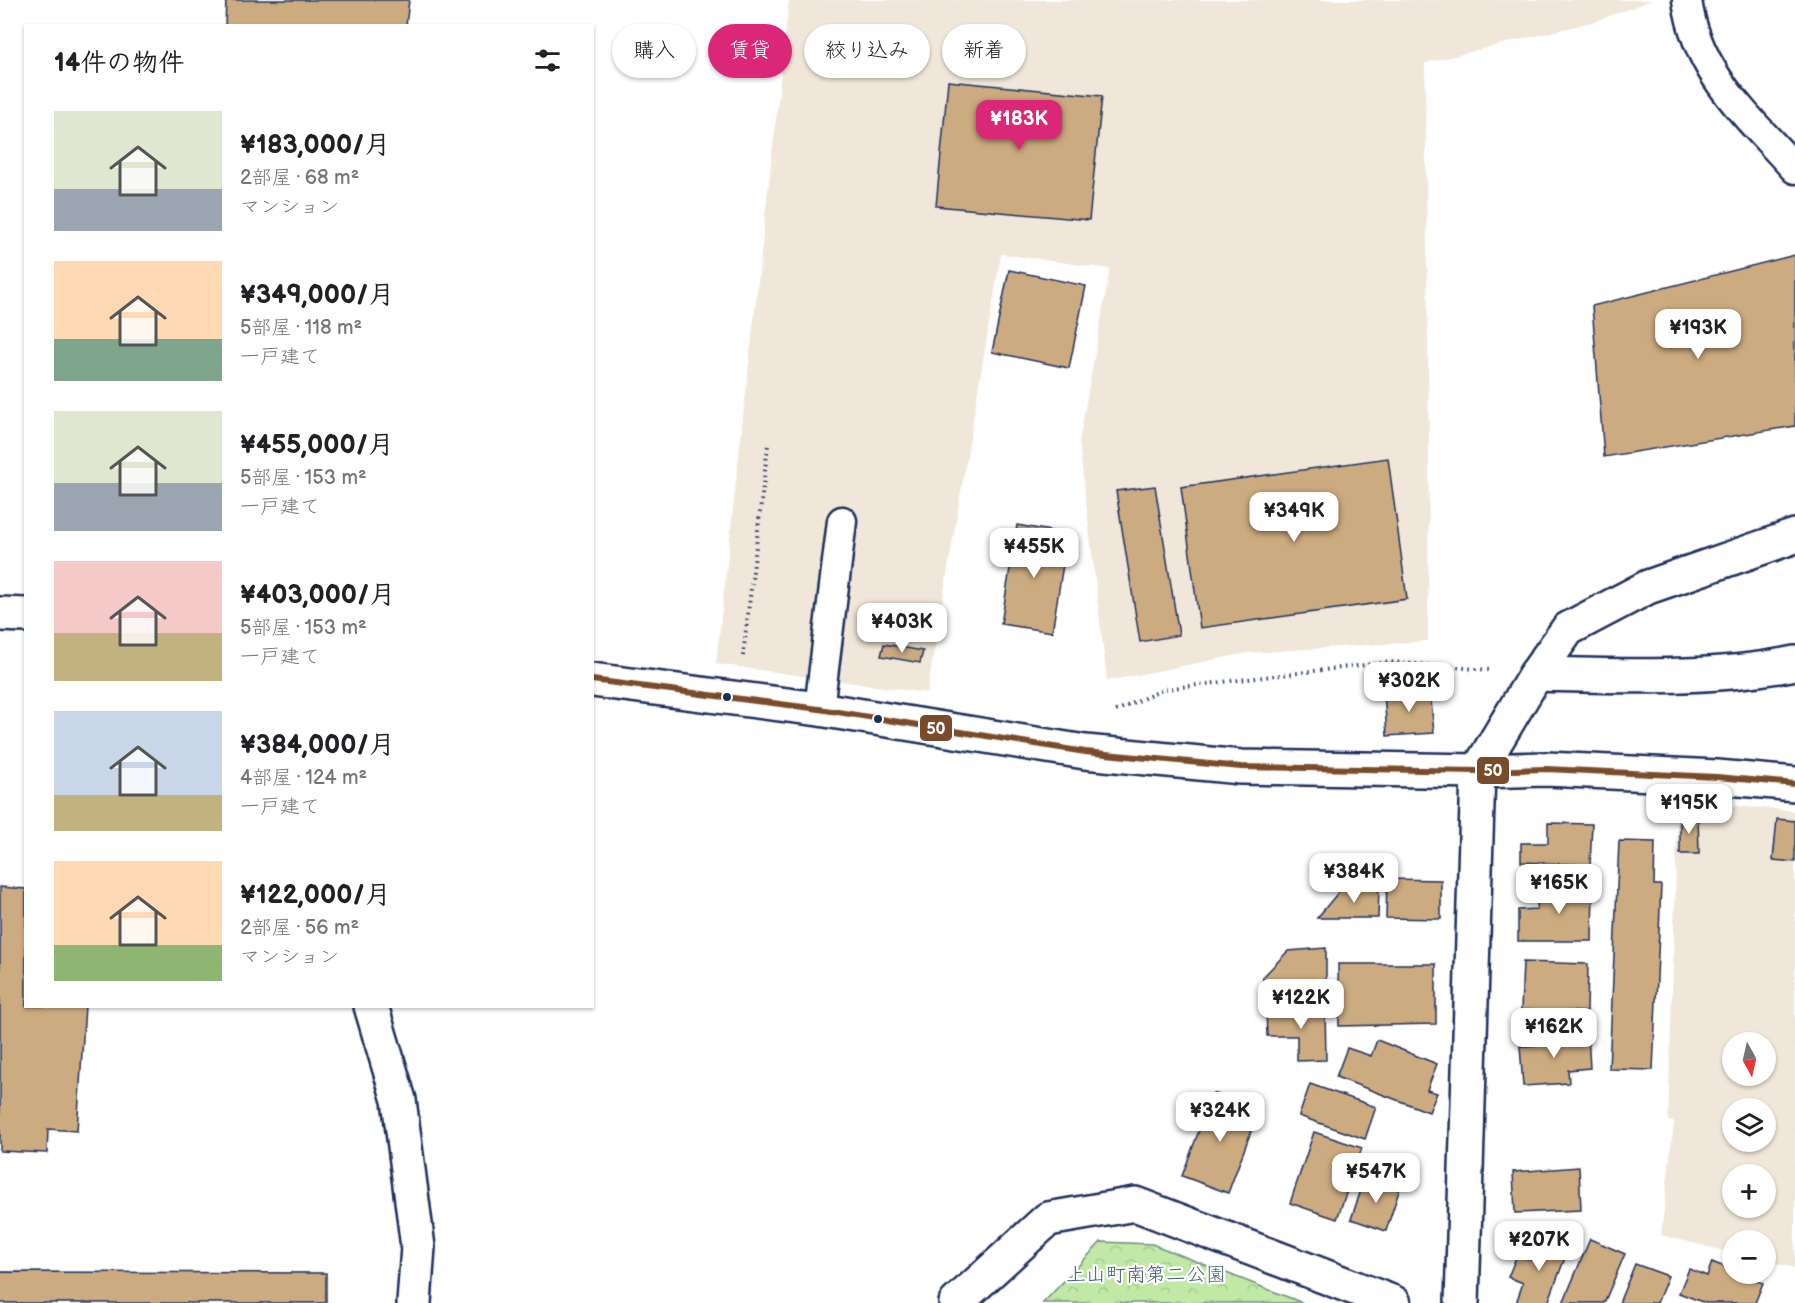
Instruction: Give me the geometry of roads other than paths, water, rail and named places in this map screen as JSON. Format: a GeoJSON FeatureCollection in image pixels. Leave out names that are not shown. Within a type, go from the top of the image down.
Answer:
{"type":"FeatureCollection","features":[{"type":"Feature","properties":{"kind":"street"},"geometry":{"type":"LineString","coordinates":[[1462,1303],[1478,771],[1536,674],[1568,629],[1648,587],[1795,536]]}},
{"type":"Feature","properties":{"kind":"street"},"geometry":{"type":"LineString","coordinates":[[0,614],[24,615]]}},
{"type":"Feature","properties":{"kind":"street"},"geometry":{"type":"LineString","coordinates":[[1536,674],[1655,676],[1747,672],[1795,663]]}},
{"type":"Feature","properties":{"kind":"street"},"geometry":{"type":"LineString","coordinates":[[594,680],[819,709],[1085,752],[1241,767],[1478,771],[1557,769],[1717,777],[1795,784]]}},
{"type":"Feature","properties":{"kind":"street"},"geometry":{"type":"LineString","coordinates":[[372,1008],[399,1101],[418,1247],[414,1303]]}},
{"type":"Feature","properties":{"kind":"street"},"geometry":{"type":"LineString","coordinates":[[956,1303],[1048,1219],[1135,1204],[1394,1303]]}},
{"type":"Feature","properties":{"kind":"lane"},"geometry":{"type":"LineString","coordinates":[[1687,0],[1690,27],[1713,76],[1795,169]]}},
{"type":"Feature","properties":{"kind":"lane"},"geometry":{"type":"LineString","coordinates":[[819,709],[842,521]]}},
{"type":"Feature","properties":{"kind":"park label","name":"上山町南第二公園"},"geometry":{"type":"Point","coordinates":[1146,1274]}}]}
